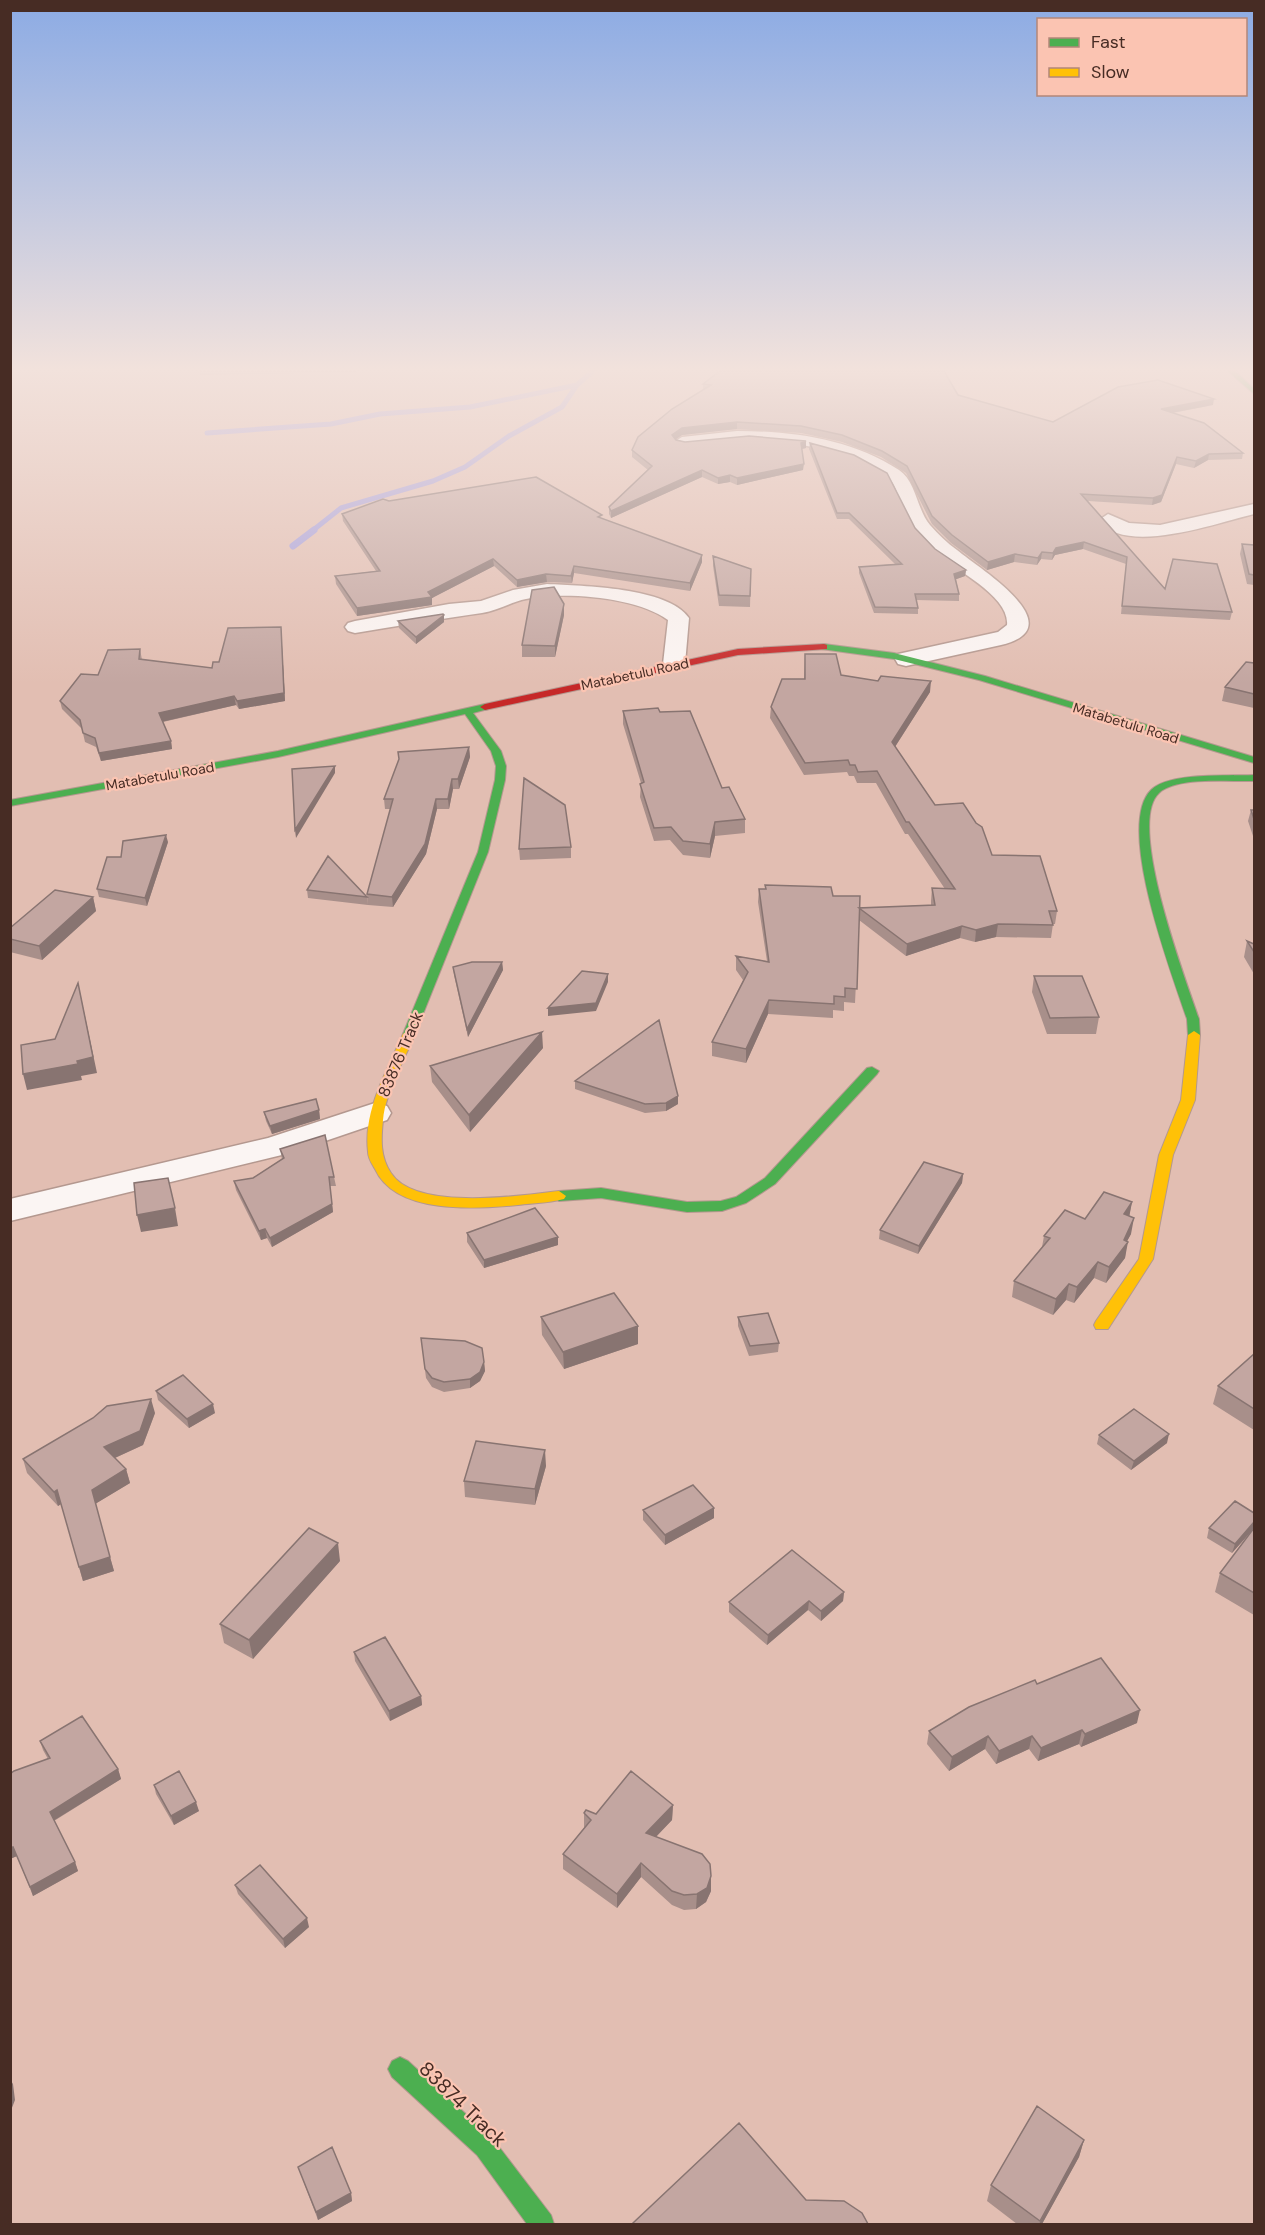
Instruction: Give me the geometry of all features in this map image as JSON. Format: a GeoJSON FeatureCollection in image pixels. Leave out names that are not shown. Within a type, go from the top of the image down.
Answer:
{"type":"FeatureCollection","features":[{"type":"Feature","properties":{"kind":"street"},"geometry":{"type":"LineString","coordinates":[[896,475],[915,519],[961,565],[1000,594],[1015,609],[1018,619],[1017,629],[1012,635],[1002,639],[906,659]]}},
{"type":"Feature","properties":{"kind":"street"},"geometry":{"type":"LineString","coordinates":[[1108,520],[1124,529],[1148,533],[1254,509]]}},
{"type":"Feature","properties":{"kind":"street"},"geometry":{"type":"LineString","coordinates":[[355,627],[449,610],[484,607],[530,592],[588,592],[653,603],[677,614],[680,618],[674,664]]}},
{"type":"Feature","properties":{"kind":"street","name":"Matabetulu Road"},"geometry":{"type":"LineString","coordinates":[[10,803],[278,754],[674,664],[738,652],[791,648],[823,647],[906,659],[982,678],[1191,743],[1254,760]]}},
{"type":"Feature","properties":{"kind":"street","name":"83876 Track"},"geometry":{"type":"LineString","coordinates":[[10,1210],[278,1146],[375,1113],[446,940],[482,860],[494,812],[501,767],[494,749],[468,712]]}},
{"type":"Feature","properties":{"kind":"street"},"geometry":{"type":"LineString","coordinates":[[1102,1325],[1146,1259],[1166,1155],[1188,1100],[1194,1048],[1193,1019],[1151,888],[1143,829],[1147,802],[1154,792],[1175,782],[1254,778]]}},
{"type":"Feature","properties":{"kind":"street"},"geometry":{"type":"LineString","coordinates":[[375,1113],[376,1159],[382,1177],[393,1187],[409,1194],[437,1201],[468,1203],[600,1193],[670,1207],[694,1209],[742,1200],[766,1184],[844,1097],[872,1071]]}},
{"type":"Feature","properties":{"kind":"street","name":"83874 Track"},"geometry":{"type":"LineString","coordinates":[[400,2069],[485,2146],[542,2224]]}},
{"type":"Feature","properties":{"kind":"building"},"geometry":{"type":"Polygon","coordinates":[[[642,475],[690,475],[611,511],[609,507],[642,475]]]}},
{"type":"Feature","properties":{"kind":"building"},"geometry":{"type":"Polygon","coordinates":[[[731,475],[750,475],[737,478],[731,475]]]}},
{"type":"Feature","properties":{"kind":"building"},"geometry":{"type":"Polygon","coordinates":[[[822,475],[888,475],[915,528],[935,549],[966,570],[954,574],[959,594],[915,594],[918,608],[875,607],[859,567],[902,564],[849,513],[837,513],[822,475]]]}},
{"type":"Feature","properties":{"kind":"building"},"geometry":{"type":"Polygon","coordinates":[[[912,475],[1170,475],[1162,495],[1153,498],[1081,494],[1165,589],[1173,559],[1217,564],[1232,612],[1122,606],[1127,557],[1084,542],[1056,548],[1053,553],[1042,552],[1038,558],[1015,554],[988,562],[952,535],[932,516],[912,475]]]}},
{"type":"Feature","properties":{"kind":"building"},"geometry":{"type":"Polygon","coordinates":[[[536,477],[602,515],[598,517],[702,555],[690,583],[574,566],[571,576],[546,574],[517,580],[493,559],[428,592],[432,597],[357,608],[335,576],[380,571],[342,514],[383,499],[389,501],[536,477]]]}},
{"type":"Feature","properties":{"kind":"building"},"geometry":{"type":"Polygon","coordinates":[[[1242,544],[1254,545],[1254,575],[1249,574],[1242,544]]]}},
{"type":"Feature","properties":{"kind":"building"},"geometry":{"type":"Polygon","coordinates":[[[713,556],[751,569],[750,596],[719,595],[713,556]]]}},
{"type":"Feature","properties":{"kind":"building"},"geometry":{"type":"Polygon","coordinates":[[[554,587],[564,604],[555,646],[522,645],[532,590],[554,587]]]}},
{"type":"Feature","properties":{"kind":"building"},"geometry":{"type":"Polygon","coordinates":[[[443,614],[416,637],[398,621],[443,614]]]}},
{"type":"Feature","properties":{"kind":"building"},"geometry":{"type":"Polygon","coordinates":[[[281,627],[284,693],[237,701],[234,696],[159,713],[171,741],[99,753],[95,738],[83,733],[80,720],[60,701],[81,674],[98,675],[108,650],[140,649],[139,659],[212,668],[213,662],[219,662],[228,628],[281,627]]]}},
{"type":"Feature","properties":{"kind":"building"},"geometry":{"type":"Polygon","coordinates":[[[805,654],[836,654],[841,675],[878,681],[881,676],[931,681],[892,742],[935,805],[963,803],[976,823],[982,827],[992,855],[1040,856],[1057,911],[1049,911],[1053,925],[998,924],[976,930],[962,926],[907,944],[859,908],[935,905],[932,888],[955,889],[909,822],[906,822],[877,771],[858,772],[855,765],[850,765],[848,760],[805,763],[771,707],[782,679],[805,679],[805,654]]]}},
{"type":"Feature","properties":{"kind":"building"},"geometry":{"type":"Polygon","coordinates":[[[1246,662],[1254,663],[1254,694],[1225,687],[1246,662]]]}},
{"type":"Feature","properties":{"kind":"building"},"geometry":{"type":"Polygon","coordinates":[[[658,708],[660,712],[690,711],[722,788],[729,787],[745,819],[715,822],[710,844],[683,841],[671,827],[654,828],[640,784],[644,782],[623,711],[658,708]]]}},
{"type":"Feature","properties":{"kind":"building"},"geometry":{"type":"Polygon","coordinates":[[[469,747],[458,779],[452,779],[448,799],[436,799],[425,844],[392,897],[367,894],[393,799],[384,799],[399,759],[398,752],[469,747]]]}},
{"type":"Feature","properties":{"kind":"building"},"geometry":{"type":"Polygon","coordinates":[[[335,766],[295,830],[292,769],[335,766]]]}},
{"type":"Feature","properties":{"kind":"building"},"geometry":{"type":"Polygon","coordinates":[[[524,778],[565,805],[571,847],[519,849],[524,778]]]}},
{"type":"Feature","properties":{"kind":"building"},"geometry":{"type":"Polygon","coordinates":[[[166,835],[145,898],[97,889],[107,857],[121,857],[123,841],[166,835]]]}},
{"type":"Feature","properties":{"kind":"building"},"geometry":{"type":"Polygon","coordinates":[[[328,856],[367,897],[307,890],[328,856]]]}},
{"type":"Feature","properties":{"kind":"building"},"geometry":{"type":"Polygon","coordinates":[[[765,885],[831,887],[833,896],[860,896],[857,989],[845,988],[845,997],[834,996],[834,1004],[769,1000],[746,1049],[712,1042],[748,972],[736,956],[769,962],[759,889],[766,889],[765,885]]]}},
{"type":"Feature","properties":{"kind":"building"},"geometry":{"type":"Polygon","coordinates":[[[55,890],[93,897],[39,946],[10,939],[10,928],[55,890]]]}},
{"type":"Feature","properties":{"kind":"building"},"geometry":{"type":"Polygon","coordinates":[[[1247,941],[1254,944],[1254,952],[1247,941]]]}},
{"type":"Feature","properties":{"kind":"building"},"geometry":{"type":"Polygon","coordinates":[[[472,962],[502,962],[467,1029],[453,967],[472,962]]]}},
{"type":"Feature","properties":{"kind":"building"},"geometry":{"type":"Polygon","coordinates":[[[582,971],[608,974],[596,1003],[548,1008],[582,971]]]}},
{"type":"Feature","properties":{"kind":"building"},"geometry":{"type":"Polygon","coordinates":[[[1034,976],[1082,976],[1099,1017],[1050,1018],[1034,976]]]}},
{"type":"Feature","properties":{"kind":"building"},"geometry":{"type":"Polygon","coordinates":[[[78,983],[93,1057],[77,1061],[78,1064],[23,1074],[21,1045],[55,1039],[78,983]]]}},
{"type":"Feature","properties":{"kind":"building"},"geometry":{"type":"Polygon","coordinates":[[[659,1020],[678,1096],[666,1103],[645,1104],[575,1081],[659,1020]]]}},
{"type":"Feature","properties":{"kind":"building"},"geometry":{"type":"Polygon","coordinates":[[[542,1032],[469,1115],[430,1066],[542,1032]]]}},
{"type":"Feature","properties":{"kind":"building"},"geometry":{"type":"Polygon","coordinates":[[[316,1099],[319,1110],[270,1126],[264,1112],[316,1099]]]}},
{"type":"Feature","properties":{"kind":"building"},"geometry":{"type":"Polygon","coordinates":[[[325,1135],[334,1177],[329,1177],[332,1204],[270,1238],[265,1229],[259,1231],[234,1181],[253,1178],[284,1158],[280,1149],[325,1135]]]}},
{"type":"Feature","properties":{"kind":"building"},"geometry":{"type":"Polygon","coordinates":[[[924,1162],[963,1174],[919,1246],[880,1230],[924,1162]]]}},
{"type":"Feature","properties":{"kind":"building"},"geometry":{"type":"Polygon","coordinates":[[[168,1178],[175,1208],[137,1215],[134,1183],[168,1178]]]}},
{"type":"Feature","properties":{"kind":"building"},"geometry":{"type":"Polygon","coordinates":[[[1104,1192],[1132,1202],[1124,1214],[1134,1218],[1124,1240],[1128,1242],[1109,1267],[1098,1262],[1077,1287],[1069,1284],[1056,1299],[1014,1281],[1050,1238],[1044,1236],[1065,1210],[1085,1219],[1104,1192]]]}},
{"type":"Feature","properties":{"kind":"building"},"geometry":{"type":"Polygon","coordinates":[[[535,1208],[558,1237],[484,1260],[467,1233],[535,1208]]]}},
{"type":"Feature","properties":{"kind":"building"},"geometry":{"type":"Polygon","coordinates":[[[614,1293],[638,1326],[563,1352],[541,1317],[614,1293]]]}},
{"type":"Feature","properties":{"kind":"building"},"geometry":{"type":"Polygon","coordinates":[[[768,1313],[779,1343],[750,1346],[738,1317],[768,1313]]]}},
{"type":"Feature","properties":{"kind":"building"},"geometry":{"type":"Polygon","coordinates":[[[421,1338],[465,1341],[482,1348],[484,1362],[480,1372],[470,1379],[444,1382],[432,1378],[425,1369],[421,1338]]]}},
{"type":"Feature","properties":{"kind":"building"},"geometry":{"type":"Polygon","coordinates":[[[1254,1354],[1254,1409],[1218,1386],[1254,1354]]]}},
{"type":"Feature","properties":{"kind":"building"},"geometry":{"type":"Polygon","coordinates":[[[183,1375],[213,1404],[187,1419],[156,1391],[183,1375]]]}},
{"type":"Feature","properties":{"kind":"building"},"geometry":{"type":"Polygon","coordinates":[[[151,1399],[140,1431],[104,1447],[126,1469],[92,1490],[110,1557],[79,1567],[57,1490],[54,1492],[23,1459],[93,1418],[107,1406],[151,1399]]]}},
{"type":"Feature","properties":{"kind":"building"},"geometry":{"type":"Polygon","coordinates":[[[1134,1409],[1169,1434],[1134,1461],[1099,1435],[1134,1409]]]}},
{"type":"Feature","properties":{"kind":"building"},"geometry":{"type":"Polygon","coordinates":[[[476,1441],[545,1450],[535,1489],[464,1481],[476,1441]]]}},
{"type":"Feature","properties":{"kind":"building"},"geometry":{"type":"Polygon","coordinates":[[[693,1485],[714,1508],[665,1535],[643,1510],[693,1485]]]}},
{"type":"Feature","properties":{"kind":"building"},"geometry":{"type":"Polygon","coordinates":[[[1235,1501],[1254,1513],[1254,1522],[1235,1544],[1209,1528],[1235,1501]]]}},
{"type":"Feature","properties":{"kind":"building"},"geometry":{"type":"Polygon","coordinates":[[[309,1528],[338,1543],[249,1640],[220,1624],[309,1528]]]}},
{"type":"Feature","properties":{"kind":"building"},"geometry":{"type":"Polygon","coordinates":[[[1254,1528],[1254,1593],[1220,1573],[1254,1528]]]}},
{"type":"Feature","properties":{"kind":"building"},"geometry":{"type":"Polygon","coordinates":[[[792,1550],[844,1592],[821,1611],[809,1601],[768,1635],[729,1602],[792,1550]]]}},
{"type":"Feature","properties":{"kind":"building"},"geometry":{"type":"Polygon","coordinates":[[[385,1637],[421,1696],[389,1711],[354,1652],[385,1637]]]}},
{"type":"Feature","properties":{"kind":"building"},"geometry":{"type":"Polygon","coordinates":[[[1101,1658],[1140,1710],[1085,1734],[1082,1730],[1041,1748],[1032,1736],[999,1751],[988,1736],[952,1757],[929,1731],[969,1707],[1035,1680],[1037,1684],[1101,1658]]]}},
{"type":"Feature","properties":{"kind":"building"},"geometry":{"type":"Polygon","coordinates":[[[82,1716],[118,1769],[50,1812],[75,1862],[30,1887],[13,1847],[10,1848],[10,1774],[50,1758],[40,1741],[82,1716]]]}},
{"type":"Feature","properties":{"kind":"building"},"geometry":{"type":"Polygon","coordinates":[[[179,1771],[196,1802],[171,1816],[154,1785],[179,1771]]]}},
{"type":"Feature","properties":{"kind":"building"},"geometry":{"type":"Polygon","coordinates":[[[631,1771],[673,1805],[646,1833],[702,1854],[710,1864],[711,1876],[707,1888],[697,1894],[684,1895],[672,1891],[641,1863],[617,1894],[563,1854],[591,1820],[584,1813],[586,1810],[596,1814],[631,1771]]]}},
{"type":"Feature","properties":{"kind":"building"},"geometry":{"type":"Polygon","coordinates":[[[260,1865],[307,1918],[283,1939],[235,1885],[260,1865]]]}},
{"type":"Feature","properties":{"kind":"building"},"geometry":{"type":"Polygon","coordinates":[[[1037,2106],[1084,2140],[1040,2221],[991,2185],[1037,2106]]]}},
{"type":"Feature","properties":{"kind":"building"},"geometry":{"type":"Polygon","coordinates":[[[739,2123],[806,2200],[844,2201],[862,2213],[868,2224],[633,2223],[739,2123]]]}},
{"type":"Feature","properties":{"kind":"building"},"geometry":{"type":"Polygon","coordinates":[[[332,2147],[351,2193],[316,2212],[298,2167],[332,2147]]]}},
{"type":"Feature","properties":{"kind":"waterway"},"geometry":{"type":"LineString","coordinates":[[312,531],[341,508],[446,475]]}},
{"type":"Feature","properties":{"kind":"waterway"},"geometry":{"type":"LineString","coordinates":[[293,546],[314,530]]}},
{"type":"Feature","properties":{"kind":"traffic: fast"},"geometry":{"type":"LineString","coordinates":[[824,647],[894,656],[982,678],[1254,760]]}},
{"type":"Feature","properties":{"kind":"traffic: fast"},"geometry":{"type":"LineString","coordinates":[[10,803],[278,754],[485,707]]}},
{"type":"Feature","properties":{"kind":"traffic: fast"},"geometry":{"type":"LineString","coordinates":[[409,1034],[483,852],[500,780],[501,766],[496,751],[468,712]]}},
{"type":"Feature","properties":{"kind":"traffic: fast"},"geometry":{"type":"LineString","coordinates":[[1194,1035],[1193,1019],[1166,937],[1148,865],[1144,832],[1146,807],[1155,791],[1177,782],[1254,778]]}},
{"type":"Feature","properties":{"kind":"traffic: fast"},"geometry":{"type":"LineString","coordinates":[[559,1196],[601,1193],[687,1207],[722,1206],[741,1200],[770,1181],[872,1071]]}},
{"type":"Feature","properties":{"kind":"traffic: fast"},"geometry":{"type":"LineString","coordinates":[[400,2069],[485,2147],[542,2224]]}},
{"type":"Feature","properties":{"kind":"traffic: slow"},"geometry":{"type":"LineString","coordinates":[[409,1034],[386,1087],[376,1119],[375,1154],[386,1178],[407,1193],[435,1201],[501,1202],[559,1196]]}},
{"type":"Feature","properties":{"kind":"traffic: slow"},"geometry":{"type":"LineString","coordinates":[[1102,1325],[1146,1259],[1166,1155],[1188,1100],[1194,1035]]}},
{"type":"Feature","properties":{"kind":"traffic: jam"},"geometry":{"type":"LineString","coordinates":[[485,707],[738,652],[824,647]]}}]}
